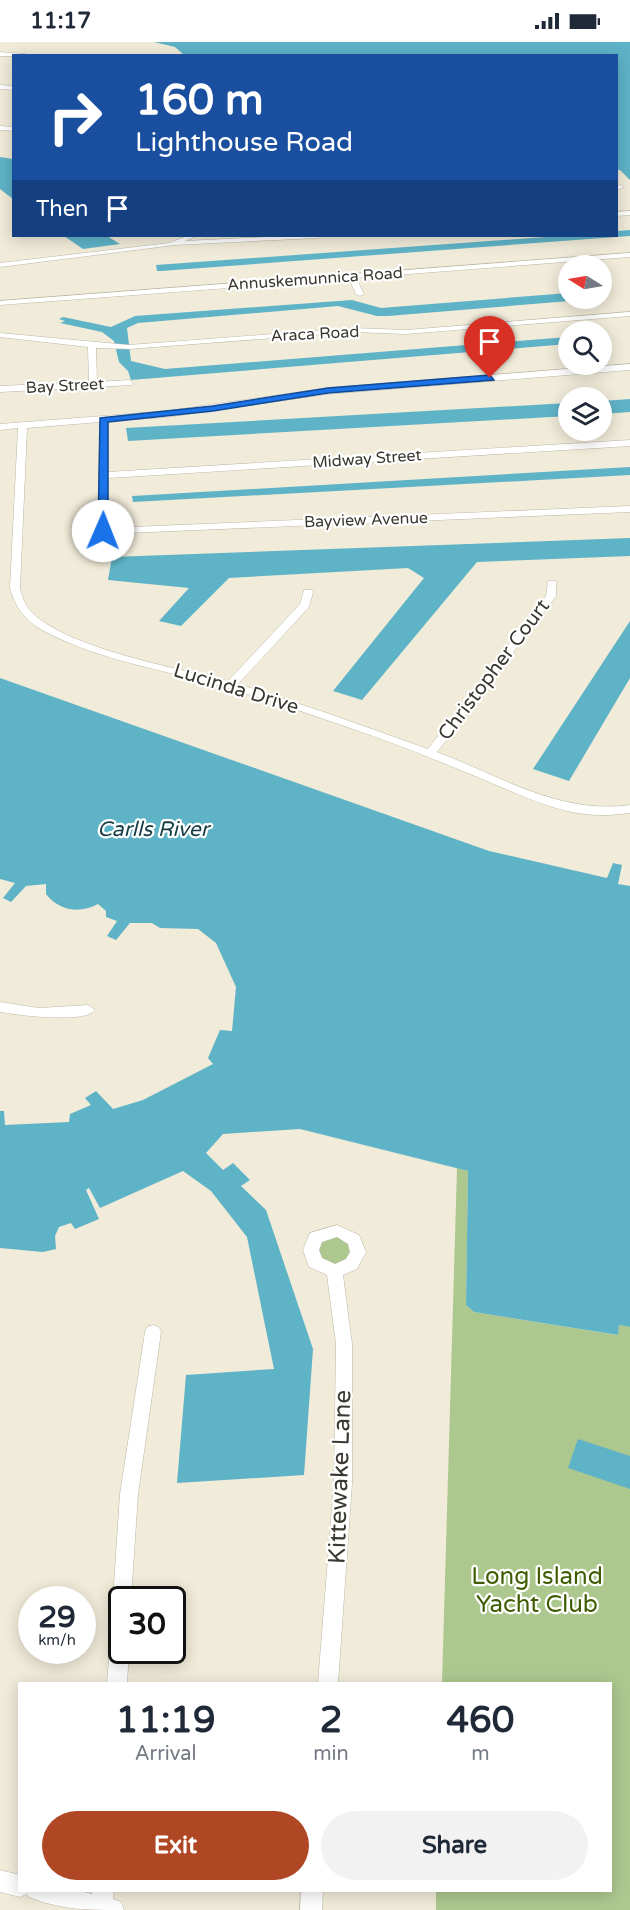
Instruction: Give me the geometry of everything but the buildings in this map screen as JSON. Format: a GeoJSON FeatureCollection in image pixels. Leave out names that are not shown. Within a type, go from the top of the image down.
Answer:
{"type":"FeatureCollection","features":[{"type":"Feature","properties":{"kind":"street"},"geometry":{"type":"LineString","coordinates":[[170,245],[190,237]]}},
{"type":"Feature","properties":{"kind":"street"},"geometry":{"type":"LineString","coordinates":[[0,266],[170,245],[301,237]]}},
{"type":"Feature","properties":{"kind":"street","name":"Annuskemunnica Road"},"geometry":{"type":"LineString","coordinates":[[0,303],[630,255]]}},
{"type":"Feature","properties":{"kind":"street"},"geometry":{"type":"LineString","coordinates":[[351,276],[360,294]]}},
{"type":"Feature","properties":{"kind":"street","name":"Araca Road"},"geometry":{"type":"LineString","coordinates":[[0,335],[50,338],[92,346],[113,347],[352,330],[406,332],[630,314]]}},
{"type":"Feature","properties":{"kind":"street"},"geometry":{"type":"LineString","coordinates":[[92,346],[93,384]]}},
{"type":"Feature","properties":{"kind":"street"},"geometry":{"type":"LineString","coordinates":[[0,427],[213,409],[328,391],[630,367]]}},
{"type":"Feature","properties":{"kind":"street","name":"Bay Street"},"geometry":{"type":"LineString","coordinates":[[0,389],[129,383]]}},
{"type":"Feature","properties":{"kind":"street"},"geometry":{"type":"LineString","coordinates":[[104,420],[104,475]]}},
{"type":"Feature","properties":{"kind":"street","name":"Lucinda Drive"},"geometry":{"type":"LineString","coordinates":[[23,425],[15,588],[18,605],[47,628],[74,641],[231,685],[430,754],[564,807],[591,811],[619,811],[630,808]]}},
{"type":"Feature","properties":{"kind":"street","name":"Midway Street"},"geometry":{"type":"LineString","coordinates":[[104,475],[630,442]]}},
{"type":"Feature","properties":{"kind":"street","name":"Bayview Avenue"},"geometry":{"type":"LineString","coordinates":[[104,475],[103,531],[630,509]]}},
{"type":"Feature","properties":{"kind":"street","name":"Christopher Court"},"geometry":{"type":"LineString","coordinates":[[430,754],[551,596],[552,583]]}},
{"type":"Feature","properties":{"kind":"street"},"geometry":{"type":"LineString","coordinates":[[231,685],[305,604],[308,592]]}},
{"type":"Feature","properties":{"kind":"street"},"geometry":{"type":"LineString","coordinates":[[0,1007],[39,1013],[88,1010]]}},
{"type":"Feature","properties":{"kind":"street","name":"Kittewake Lane"},"geometry":{"type":"LineString","coordinates":[[328,1682],[343,1483],[344,1344],[334,1271]]}},
{"type":"Feature","properties":{"kind":"street"},"geometry":{"type":"LineString","coordinates":[[123,1586],[129,1494],[153,1332]]}},
{"type":"Feature","properties":{"kind":"street"},"geometry":{"type":"LineString","coordinates":[[117,1682],[118,1664]]}},
{"type":"Feature","properties":{"kind":"street"},"geometry":{"type":"LineString","coordinates":[[0,1881],[18,1886]]}},
{"type":"Feature","properties":{"kind":"street"},"geometry":{"type":"LineString","coordinates":[[48,1892],[106,1902]]}},
{"type":"Feature","properties":{"kind":"street"},"geometry":{"type":"LineString","coordinates":[[311,1910],[312,1892]]}},
{"type":"Feature","properties":{"kind":"green space","name":"Long Island Yacht Club"},"geometry":{"type":"Polygon","coordinates":[[[457,1168],[468,1171],[466,1305],[474,1312],[617,1335],[619,1325],[630,1327],[630,1910],[436,1910],[436,1892],[612,1892],[612,1682],[442,1682],[457,1168]]]}},
{"type":"Feature","properties":{"kind":"green space"},"geometry":{"type":"Polygon","coordinates":[[[331,1234],[353,1243],[348,1265],[321,1265],[315,1243],[331,1234]]]}},
{"type":"Feature","properties":{"kind":"water"},"geometry":{"type":"Polygon","coordinates":[[[154,42],[630,42],[630,180],[618,170],[618,54],[183,54],[175,47],[154,42]]]}},
{"type":"Feature","properties":{"kind":"water"},"geometry":{"type":"Polygon","coordinates":[[[0,157],[12,159],[12,198],[0,189],[0,157]]]}},
{"type":"Feature","properties":{"kind":"water"},"geometry":{"type":"Polygon","coordinates":[[[630,230],[630,236],[618,237],[618,231],[630,230]]]}},
{"type":"Feature","properties":{"kind":"water"},"geometry":{"type":"Polygon","coordinates":[[[65,237],[109,237],[120,244],[83,249],[65,237]]]}},
{"type":"Feature","properties":{"kind":"water"},"geometry":{"type":"Polygon","coordinates":[[[546,237],[617,237],[161,271],[157,271],[156,265],[546,237]]]}},
{"type":"Feature","properties":{"kind":"water"},"geometry":{"type":"Polygon","coordinates":[[[558,294],[558,302],[388,316],[377,316],[338,306],[138,323],[127,328],[131,361],[165,369],[558,338],[558,345],[131,380],[128,371],[119,362],[114,341],[102,332],[60,323],[65,321],[59,319],[63,317],[111,327],[135,316],[352,300],[381,308],[558,294]]]}},
{"type":"Feature","properties":{"kind":"water"},"geometry":{"type":"Polygon","coordinates":[[[630,399],[630,412],[612,413],[612,400],[630,399]]]}},
{"type":"Feature","properties":{"kind":"water"},"geometry":{"type":"Polygon","coordinates":[[[558,404],[558,417],[128,441],[126,428],[558,404]]]}},
{"type":"Feature","properties":{"kind":"water"},"geometry":{"type":"Polygon","coordinates":[[[630,467],[630,475],[133,502],[132,496],[630,467]]]}},
{"type":"Feature","properties":{"kind":"water"},"geometry":{"type":"Polygon","coordinates":[[[630,538],[630,556],[477,562],[362,700],[333,691],[424,578],[408,568],[229,578],[181,626],[159,621],[189,588],[108,580],[112,557],[630,538]]]}},
{"type":"Feature","properties":{"kind":"water"},"geometry":{"type":"Polygon","coordinates":[[[630,621],[630,678],[569,781],[533,769],[630,621]]]}},
{"type":"Feature","properties":{"kind":"water","name":"Carlls River"},"geometry":{"type":"Polygon","coordinates":[[[0,678],[489,851],[607,878],[613,863],[622,865],[618,884],[630,886],[630,1327],[619,1325],[618,1335],[474,1312],[466,1305],[468,1171],[300,1129],[223,1134],[206,1153],[223,1170],[233,1163],[250,1180],[241,1186],[266,1210],[313,1349],[304,1475],[177,1483],[186,1375],[274,1369],[247,1237],[211,1191],[183,1171],[100,1208],[89,1188],[86,1190],[99,1219],[75,1229],[71,1223],[59,1227],[55,1236],[56,1249],[43,1252],[0,1248],[0,1111],[4,1111],[5,1125],[69,1122],[70,1114],[91,1105],[85,1098],[96,1091],[113,1109],[143,1100],[213,1064],[208,1058],[220,1030],[232,1031],[236,987],[216,943],[198,929],[160,928],[152,923],[130,923],[116,940],[107,936],[117,921],[106,917],[106,911],[98,904],[77,910],[63,907],[46,894],[46,884],[26,886],[11,902],[3,898],[15,883],[0,879],[0,678]]]}},
{"type":"Feature","properties":{"kind":"water"},"geometry":{"type":"Polygon","coordinates":[[[578,1439],[630,1456],[630,1489],[568,1468],[578,1439]]]}},
{"type":"Feature","properties":{"kind":"route"},"geometry":{"type":"LineString","coordinates":[[103,531],[104,420],[213,409],[328,391],[490,378]]}}]}
